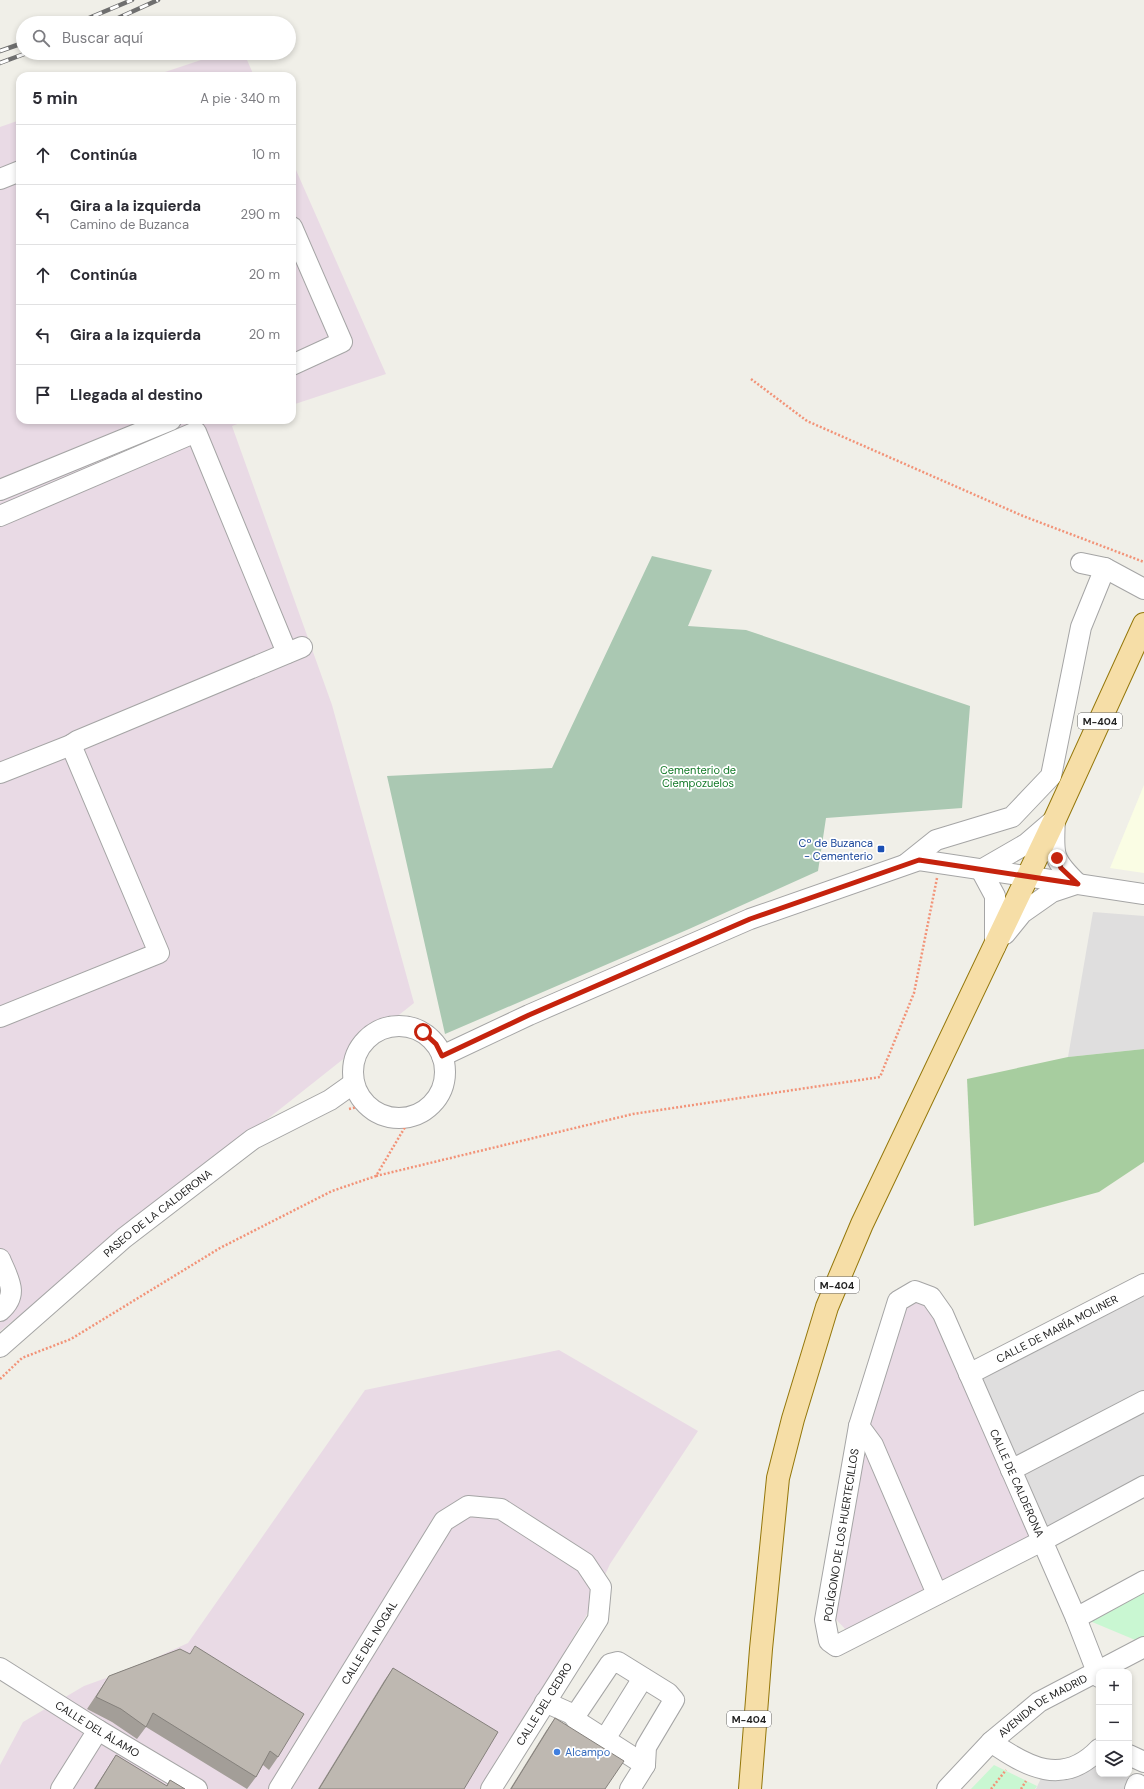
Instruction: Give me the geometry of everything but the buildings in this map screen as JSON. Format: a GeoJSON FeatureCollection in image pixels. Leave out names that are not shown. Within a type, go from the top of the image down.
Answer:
{"type":"FeatureCollection","features":[{"type":"Feature","properties":{"kind":"main road","name":"M-404"},"geometry":{"type":"LineString","coordinates":[[750,1789],[761,1649],[778,1478],[793,1419],[827,1307],[862,1224],[1056,819],[1144,624]]}},
{"type":"Feature","properties":{"kind":"main road","name":"M-404"},"geometry":{"type":"LineString","coordinates":[[738,1789],[761,1649]]}},
{"type":"Feature","properties":{"kind":"street"},"geometry":{"type":"LineString","coordinates":[[0,179],[16,173]]}},
{"type":"Feature","properties":{"kind":"street"},"geometry":{"type":"LineString","coordinates":[[296,237],[342,342],[296,363]]}},
{"type":"Feature","properties":{"kind":"street"},"geometry":{"type":"LineString","coordinates":[[0,490],[161,424]]}},
{"type":"Feature","properties":{"kind":"street"},"geometry":{"type":"LineString","coordinates":[[0,516],[196,432],[294,650],[71,745],[0,773]]}},
{"type":"Feature","properties":{"kind":"street"},"geometry":{"type":"LineString","coordinates":[[1080,563],[1105,568],[1144,589]]}},
{"type":"Feature","properties":{"kind":"street"},"geometry":{"type":"LineString","coordinates":[[906,865],[936,840],[1012,817],[1051,776],[1081,627],[1105,568]]}},
{"type":"Feature","properties":{"kind":"street"},"geometry":{"type":"LineString","coordinates":[[0,1017],[159,953],[71,745]]}},
{"type":"Feature","properties":{"kind":"street"},"geometry":{"type":"LineString","coordinates":[[981,870],[1026,844],[1056,819]]}},
{"type":"Feature","properties":{"kind":"street"},"geometry":{"type":"LineString","coordinates":[[1056,819],[1054,849],[1061,868],[1078,884]]}},
{"type":"Feature","properties":{"kind":"street"},"geometry":{"type":"LineString","coordinates":[[442,1056],[529,1015],[750,919],[919,860],[1144,894]]}},
{"type":"Feature","properties":{"kind":"street"},"geometry":{"type":"LineString","coordinates":[[981,870],[995,896],[995,947]]}},
{"type":"Feature","properties":{"kind":"street"},"geometry":{"type":"LineString","coordinates":[[995,947],[1022,913],[1052,892],[1078,884]]}},
{"type":"Feature","properties":{"kind":"street"},"geometry":{"type":"LineString","coordinates":[[407,1026],[423,1032],[436,1044],[442,1056],[445,1070],[439,1096],[425,1110],[411,1117],[386,1117],[376,1112],[360,1095],[353,1067],[360,1048],[374,1033],[388,1027],[407,1026]]}},
{"type":"Feature","properties":{"kind":"street","name":"PASEO DE LA CALDERONA"},"geometry":{"type":"LineString","coordinates":[[0,1346],[124,1238],[253,1139],[337,1106],[360,1095]]}},
{"type":"Feature","properties":{"kind":"street"},"geometry":{"type":"LineString","coordinates":[[0,1259],[11,1285],[12,1293],[10,1300],[0,1311]]}},
{"type":"Feature","properties":{"kind":"street","name":"CALLE DE MARÍA MOLINER"},"geometry":{"type":"LineString","coordinates":[[969,1374],[1144,1284]]}},
{"type":"Feature","properties":{"kind":"street","name":"POLÍGONO DE LOS HUERTECILLOS"},"geometry":{"type":"LineString","coordinates":[[931,1297],[915,1291],[898,1301],[859,1426],[825,1620],[829,1641],[836,1646],[1042,1541],[1144,1486]]}},
{"type":"Feature","properties":{"kind":"street","name":"CALLE DE CALDERONA"},"geometry":{"type":"LineString","coordinates":[[931,1297],[943,1314],[1076,1618],[1096,1669]]}},
{"type":"Feature","properties":{"kind":"street"},"geometry":{"type":"LineString","coordinates":[[1011,1470],[1144,1401]]}},
{"type":"Feature","properties":{"kind":"street","name":"POLÍGONO DE LOS HUERTECILLOS"},"geometry":{"type":"LineString","coordinates":[[859,1426],[873,1445],[937,1594]]}},
{"type":"Feature","properties":{"kind":"street","name":"CALLE DEL NOGAL"},"geometry":{"type":"LineString","coordinates":[[278,1789],[444,1521],[468,1506],[500,1509],[585,1563],[601,1587],[598,1619]]}},
{"type":"Feature","properties":{"kind":"street"},"geometry":{"type":"LineString","coordinates":[[1076,1618],[1144,1581]]}},
{"type":"Feature","properties":{"kind":"street","name":"CALLE DEL CEDRO"},"geometry":{"type":"LineString","coordinates":[[491,1789],[598,1619]]}},
{"type":"Feature","properties":{"kind":"street","name":"AVENIDA DE MADRID"},"geometry":{"type":"LineString","coordinates":[[1107,1669],[1144,1647]]}},
{"type":"Feature","properties":{"kind":"street"},"geometry":{"type":"LineString","coordinates":[[572,1714],[577,1713],[610,1664],[618,1662],[668,1693],[674,1700],[646,1747],[645,1765],[630,1789]]}},
{"type":"Feature","properties":{"kind":"street","name":"CALLE DEL ÁLAMO"},"geometry":{"type":"LineString","coordinates":[[0,1668],[98,1730],[197,1789]]}},
{"type":"Feature","properties":{"kind":"street","name":"AVENIDA DE MADRID"},"geometry":{"type":"LineString","coordinates":[[947,1789],[991,1742],[1039,1702],[1096,1675]]}},
{"type":"Feature","properties":{"kind":"street"},"geometry":{"type":"LineString","coordinates":[[605,1739],[643,1678]]}},
{"type":"Feature","properties":{"kind":"street"},"geometry":{"type":"LineString","coordinates":[[545,1702],[572,1714],[578,1722],[645,1765]]}},
{"type":"Feature","properties":{"kind":"street"},"geometry":{"type":"LineString","coordinates":[[61,1789],[98,1730]]}},
{"type":"Feature","properties":{"kind":"street","name":"AVENIDA DE MADRID"},"geometry":{"type":"LineString","coordinates":[[991,1742],[1014,1758],[1040,1769],[1065,1770],[1089,1760],[1096,1752]]}},
{"type":"Feature","properties":{"kind":"street"},"geometry":{"type":"LineString","coordinates":[[1132,1756],[1144,1762]]}},
{"type":"Feature","properties":{"kind":"path"},"geometry":{"type":"LineString","coordinates":[[752,379],[807,421],[1022,516],[1144,562]]}},
{"type":"Feature","properties":{"kind":"path"},"geometry":{"type":"LineString","coordinates":[[0,1378],[22,1358],[72,1339],[220,1248],[332,1191],[376,1176],[632,1114],[880,1077],[914,993],[940,863]]}},
{"type":"Feature","properties":{"kind":"path"},"geometry":{"type":"LineString","coordinates":[[337,1106],[360,1095]]}},
{"type":"Feature","properties":{"kind":"path"},"geometry":{"type":"LineString","coordinates":[[376,1176],[411,1117]]}},
{"type":"Feature","properties":{"kind":"path"},"geometry":{"type":"LineString","coordinates":[[991,1789],[1014,1758]]}},
{"type":"Feature","properties":{"kind":"shaded area"},"geometry":{"type":"Polygon","coordinates":[[[201,60],[247,60],[252,72],[165,72],[201,60]]]}},
{"type":"Feature","properties":{"kind":"shaded area"},"geometry":{"type":"Polygon","coordinates":[[[16,121],[16,424],[237,424],[232,426],[332,705],[414,1003],[0,1331],[0,127],[16,121]]]}},
{"type":"Feature","properties":{"kind":"shaded area"},"geometry":{"type":"Polygon","coordinates":[[[296,170],[386,374],[296,404],[296,170]]]}},
{"type":"Feature","properties":{"kind":"shaded area"},"geometry":{"type":"Polygon","coordinates":[[[1144,785],[1144,873],[1110,868],[1144,785]]]}},
{"type":"Feature","properties":{"kind":"shaded area"},"geometry":{"type":"Polygon","coordinates":[[[1093,912],[1144,916],[1144,1049],[1068,1057],[1093,912]]]}},
{"type":"Feature","properties":{"kind":"shaded area"},"geometry":{"type":"Polygon","coordinates":[[[1144,1281],[1144,1483],[1048,1539],[974,1363],[1144,1281]]]}},
{"type":"Feature","properties":{"kind":"shaded area"},"geometry":{"type":"Polygon","coordinates":[[[912,1298],[928,1301],[1036,1536],[849,1633],[829,1612],[855,1465],[892,1323],[912,1298]]]}},
{"type":"Feature","properties":{"kind":"shaded area"},"geometry":{"type":"Polygon","coordinates":[[[559,1350],[698,1431],[610,1564],[586,1616],[483,1789],[0,1789],[0,1765],[23,1722],[84,1686],[131,1669],[188,1643],[365,1390],[559,1350]]]}},
{"type":"Feature","properties":{"kind":"shaded area"},"geometry":{"type":"Polygon","coordinates":[[[1096,1767],[1096,1777],[1130,1777],[1144,1784],[1144,1789],[1036,1789],[1042,1776],[1096,1767]]]}},
{"type":"Feature","properties":{"kind":"green space","name":"Cementerio de Ciempozuelos"},"geometry":{"type":"Polygon","coordinates":[[[652,556],[712,570],[688,626],[746,630],[970,706],[962,808],[826,818],[818,871],[689,929],[445,1034],[387,776],[552,768],[652,556]]]}},
{"type":"Feature","properties":{"kind":"green space"},"geometry":{"type":"Polygon","coordinates":[[[1144,1049],[1144,1162],[1099,1192],[974,1226],[967,1079],[1068,1057],[1144,1049]]]}},
{"type":"Feature","properties":{"kind":"green space"},"geometry":{"type":"Polygon","coordinates":[[[1144,1586],[1144,1639],[1140,1642],[1085,1619],[1144,1586]]]}},
{"type":"Feature","properties":{"kind":"green space"},"geometry":{"type":"Polygon","coordinates":[[[994,1765],[1037,1786],[1035,1789],[971,1789],[994,1765]]]}},
{"type":"Feature","properties":{"kind":"railway"},"geometry":{"type":"LineString","coordinates":[[94,16],[132,0]]}},
{"type":"Feature","properties":{"kind":"railway"},"geometry":{"type":"LineString","coordinates":[[123,16],[158,0]]}},
{"type":"Feature","properties":{"kind":"railway"},"geometry":{"type":"LineString","coordinates":[[0,51],[16,45]]}},
{"type":"Feature","properties":{"kind":"railway"},"geometry":{"type":"LineString","coordinates":[[0,63],[16,57]]}},
{"type":"Feature","properties":{"kind":"place","name":"Cº de Buzanca - Cementerio"},"geometry":{"type":"Point","coordinates":[881,849]}},
{"type":"Feature","properties":{"kind":"place","name":"Alcampo"},"geometry":{"type":"Point","coordinates":[557,1752]}},
{"type":"Feature","properties":{"kind":"route"},"geometry":{"type":"LineString","coordinates":[[423,1032],[436,1044],[442,1056],[529,1015],[750,919],[919,860],[1078,884],[1061,868],[1057,858]]}}]}
